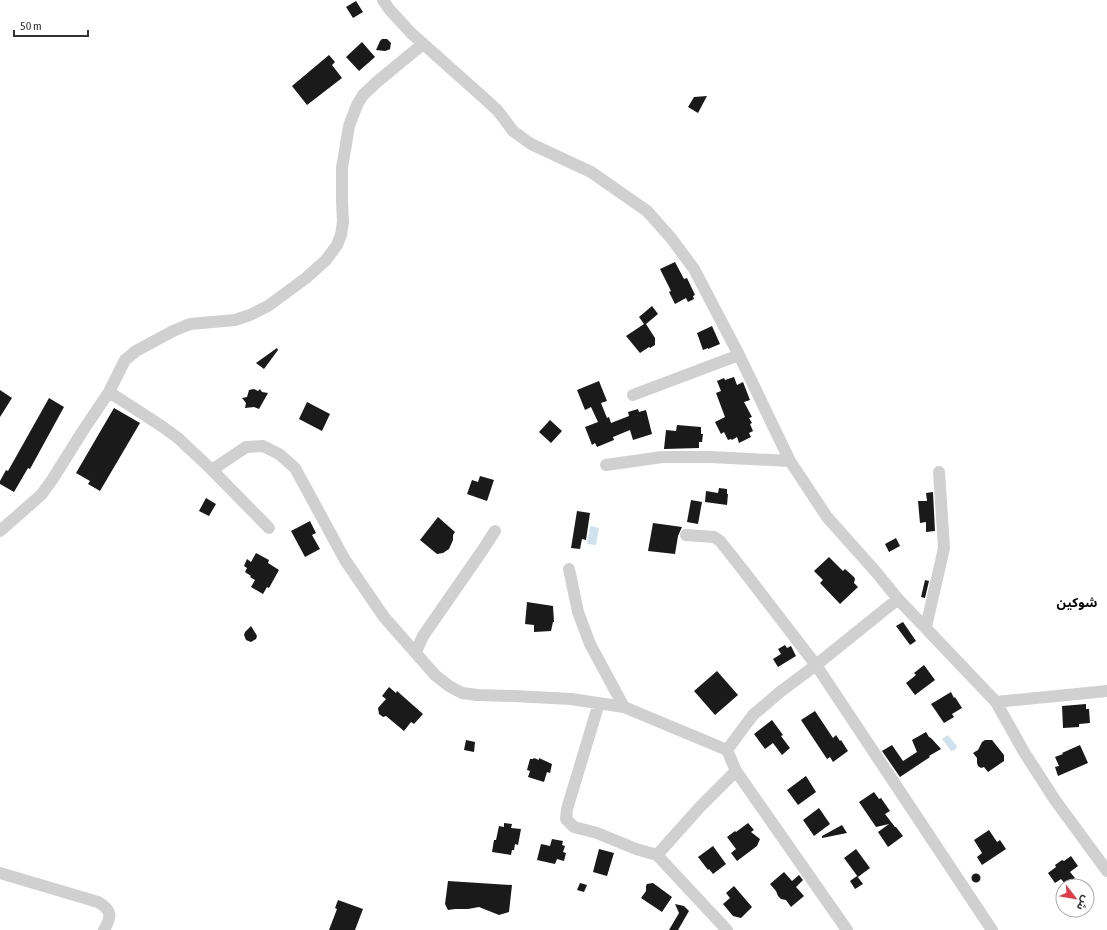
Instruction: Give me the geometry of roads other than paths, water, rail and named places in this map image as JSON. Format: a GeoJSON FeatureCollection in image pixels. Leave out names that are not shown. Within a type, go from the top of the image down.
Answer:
{"type":"FeatureCollection","features":[{"type":"Feature","properties":{"kind":"street"},"geometry":{"type":"LineString","coordinates":[[383,0],[410,33],[498,111],[513,132],[531,144],[591,172],[647,211],[671,238],[694,269],[739,355],[790,462],[827,517],[898,599],[996,702],[1024,752],[1055,800],[1107,871]]}},
{"type":"Feature","properties":{"kind":"street"},"geometry":{"type":"LineString","coordinates":[[0,531],[40,495],[52,480],[109,392],[125,360],[136,351],[173,331],[190,324],[235,320],[250,315],[268,306],[306,278],[326,260],[337,245],[341,235],[343,222],[342,168],[349,126],[357,105],[363,95],[378,80],[423,44]]}},
{"type":"Feature","properties":{"kind":"street"},"geometry":{"type":"LineString","coordinates":[[633,395],[739,355]]}},
{"type":"Feature","properties":{"kind":"street"},"geometry":{"type":"LineString","coordinates":[[109,392],[178,438],[269,528]]}},
{"type":"Feature","properties":{"kind":"street"},"geometry":{"type":"LineString","coordinates":[[212,470],[246,447],[262,446],[279,454],[295,468],[349,566],[384,617],[435,675],[448,686],[462,693],[477,695],[571,699],[624,706],[727,750],[736,771],[847,930]]}},
{"type":"Feature","properties":{"kind":"street"},"geometry":{"type":"LineString","coordinates":[[606,465],[662,457],[711,457],[790,462]]}},
{"type":"Feature","properties":{"kind":"street"},"geometry":{"type":"LineString","coordinates":[[926,627],[944,548],[939,472]]}},
{"type":"Feature","properties":{"kind":"street"},"geometry":{"type":"LineString","coordinates":[[416,652],[423,636],[495,531]]}},
{"type":"Feature","properties":{"kind":"street"},"geometry":{"type":"LineString","coordinates":[[686,535],[714,537],[720,541],[816,665],[992,930]]}},
{"type":"Feature","properties":{"kind":"street"},"geometry":{"type":"LineString","coordinates":[[569,569],[578,612],[590,644],[624,706]]}},
{"type":"Feature","properties":{"kind":"street"},"geometry":{"type":"LineString","coordinates":[[727,750],[753,714],[898,599]]}},
{"type":"Feature","properties":{"kind":"street"},"geometry":{"type":"LineString","coordinates":[[996,702],[1107,691]]}},
{"type":"Feature","properties":{"kind":"street"},"geometry":{"type":"LineString","coordinates":[[599,703],[566,809],[566,819],[574,827],[597,833],[636,849],[657,855],[727,930]]}},
{"type":"Feature","properties":{"kind":"street"},"geometry":{"type":"LineString","coordinates":[[657,855],[700,807],[736,771]]}},
{"type":"Feature","properties":{"kind":"street"},"geometry":{"type":"LineString","coordinates":[[0,873],[98,902],[106,907],[109,912],[109,919],[104,930]]}},
{"type":"Feature","properties":{"kind":"water"},"geometry":{"type":"Polygon","coordinates":[[[590,526],[599,528],[596,545],[587,544],[590,526]]]}},
{"type":"Feature","properties":{"kind":"water"},"geometry":{"type":"Polygon","coordinates":[[[948,735],[957,746],[955,750],[951,751],[942,739],[948,735]]]}},
{"type":"Feature","properties":{"kind":"district","name":"شوكين"},"geometry":{"type":"Point","coordinates":[1077,602]}}]}
